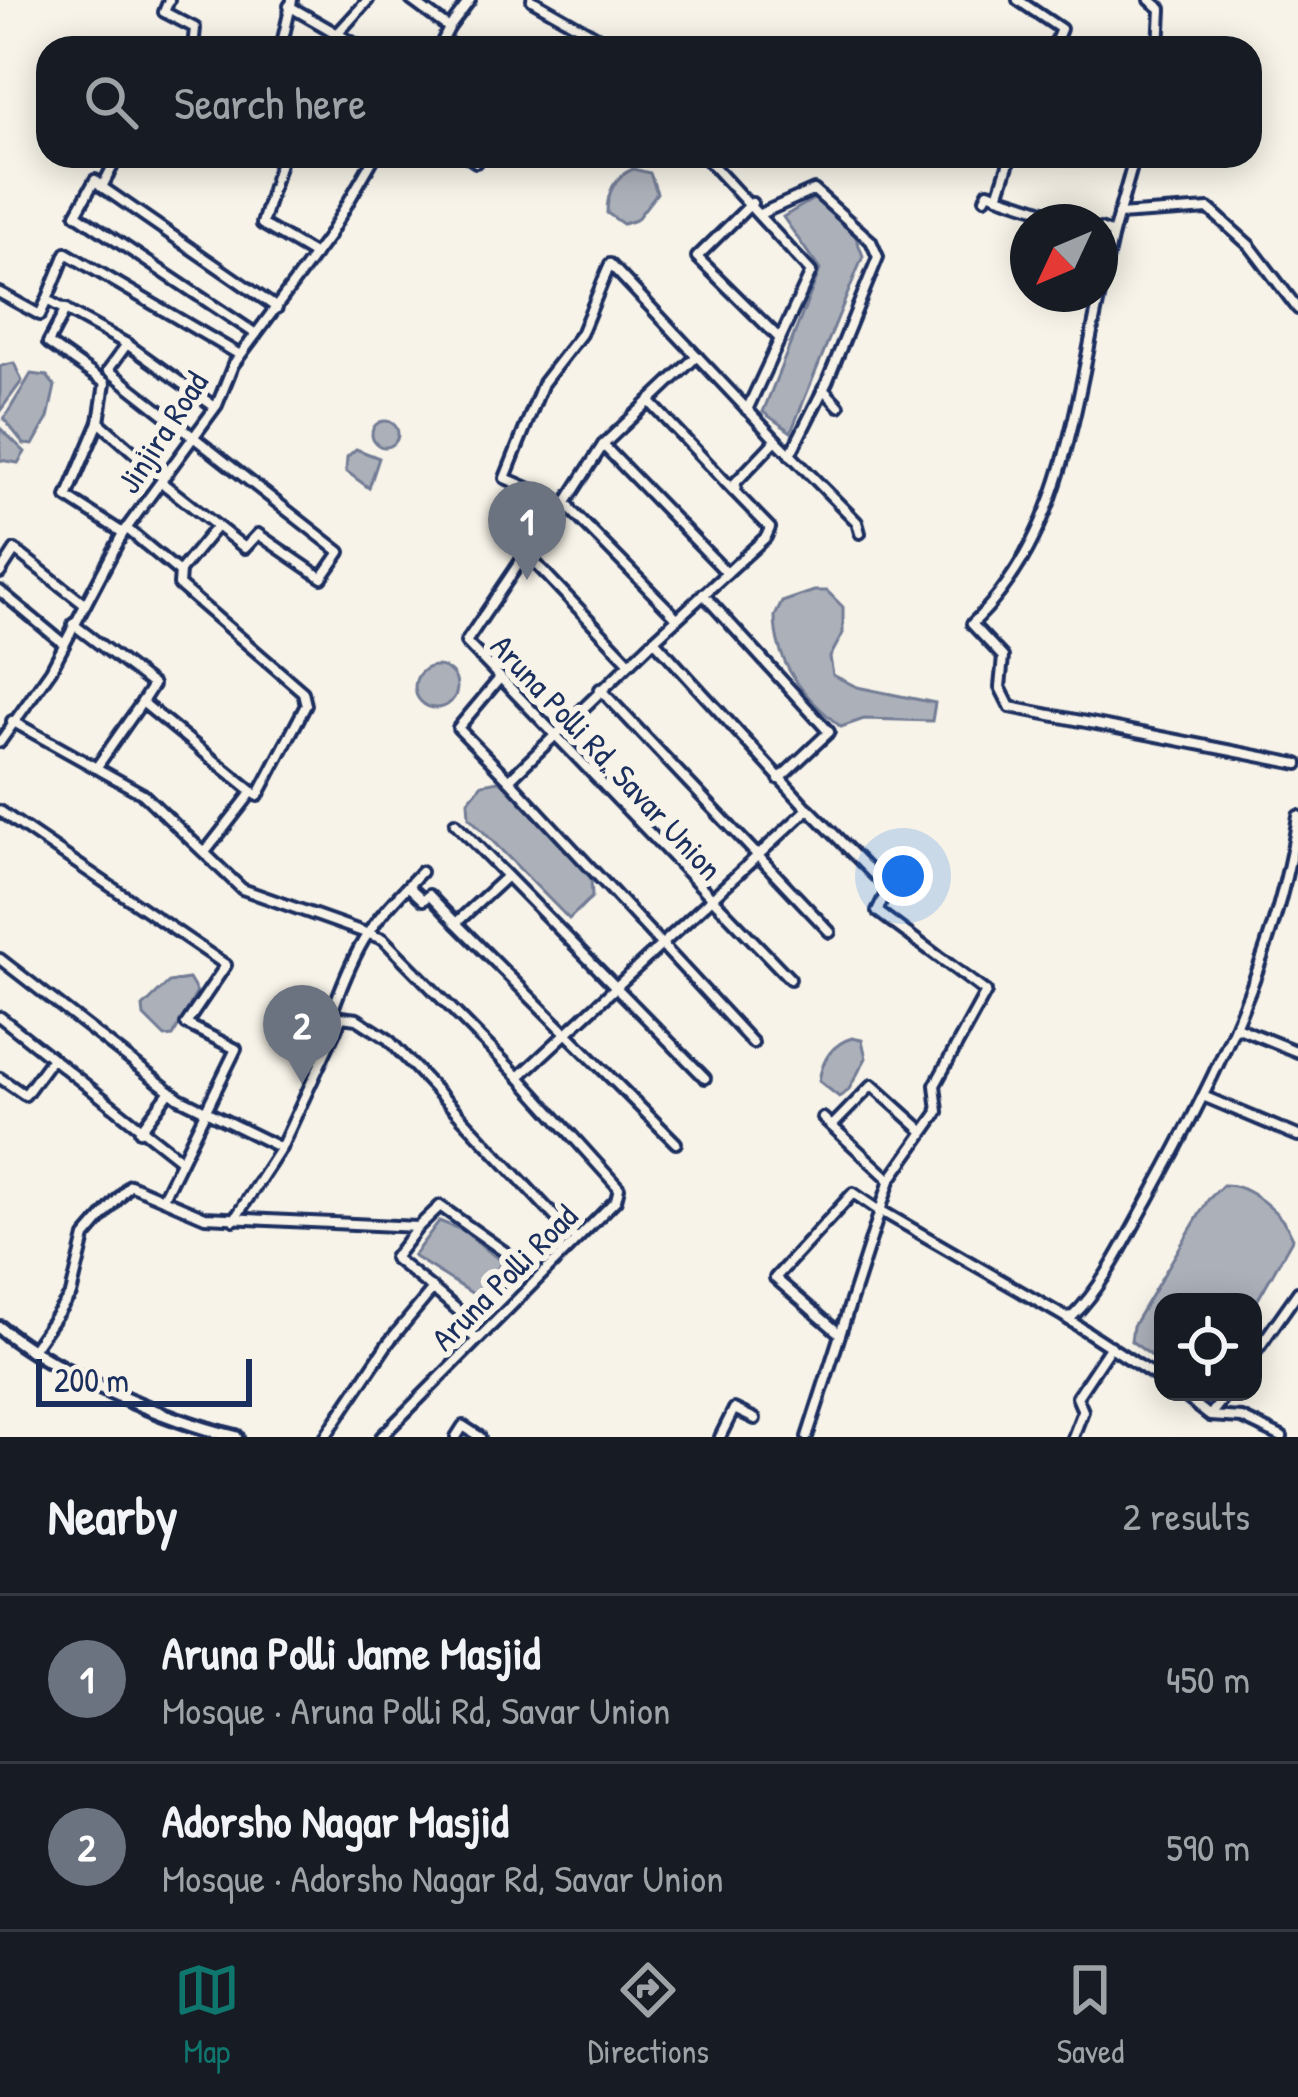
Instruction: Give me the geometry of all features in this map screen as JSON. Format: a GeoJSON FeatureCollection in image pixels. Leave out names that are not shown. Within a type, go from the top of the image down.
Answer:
{"type":"FeatureCollection","features":[{"type":"Feature","properties":{"kind":"main road"},"geometry":{"type":"LineString","coordinates":[[0,1328],[31,1352],[162,1414],[236,1437]]}},
{"type":"Feature","properties":{"kind":"street"},"geometry":{"type":"LineString","coordinates":[[169,0],[164,12],[195,28],[194,36]]}},
{"type":"Feature","properties":{"kind":"street"},"geometry":{"type":"LineString","coordinates":[[338,33],[368,0]]}},
{"type":"Feature","properties":{"kind":"street"},"geometry":{"type":"LineString","coordinates":[[411,0],[448,28]]}},
{"type":"Feature","properties":{"kind":"street"},"geometry":{"type":"LineString","coordinates":[[444,36],[470,0]]}},
{"type":"Feature","properties":{"kind":"street"},"geometry":{"type":"LineString","coordinates":[[532,0],[595,36]]}},
{"type":"Feature","properties":{"kind":"street"},"geometry":{"type":"LineString","coordinates":[[1018,0],[1061,29],[1058,36]]}},
{"type":"Feature","properties":{"kind":"street"},"geometry":{"type":"LineString","coordinates":[[1150,0],[1161,9],[1160,36]]}},
{"type":"Feature","properties":{"kind":"street"},"geometry":{"type":"LineString","coordinates":[[283,36],[290,3],[343,36]]}},
{"type":"Feature","properties":{"kind":"street"},"geometry":{"type":"LineString","coordinates":[[102,187],[112,168]]}},
{"type":"Feature","properties":{"kind":"street"},"geometry":{"type":"LineString","coordinates":[[278,168],[262,224],[315,255]]}},
{"type":"Feature","properties":{"kind":"street","name":"Jinjira Road"},"geometry":{"type":"LineString","coordinates":[[0,742],[64,644],[124,531],[215,407],[240,355],[315,255],[368,168]]}},
{"type":"Feature","properties":{"kind":"street"},"geometry":{"type":"LineString","coordinates":[[716,168],[811,272],[747,410]]}},
{"type":"Feature","properties":{"kind":"street"},"geometry":{"type":"LineString","coordinates":[[998,196],[1007,168]]}},
{"type":"Feature","properties":{"kind":"street"},"geometry":{"type":"LineString","coordinates":[[1132,168],[1118,215],[1209,209],[1250,247],[1298,309]]}},
{"type":"Feature","properties":{"kind":"street"},"geometry":{"type":"LineString","coordinates":[[256,334],[76,214],[94,180],[277,308]]}},
{"type":"Feature","properties":{"kind":"street"},"geometry":{"type":"LineString","coordinates":[[762,213],[814,190],[863,232],[878,257],[823,389],[790,454]]}},
{"type":"Feature","properties":{"kind":"street"},"geometry":{"type":"LineString","coordinates":[[985,198],[988,192],[1023,204]]}},
{"type":"Feature","properties":{"kind":"street"},"geometry":{"type":"LineString","coordinates":[[752,203],[697,256],[780,339]]}},
{"type":"Feature","properties":{"kind":"street"},"geometry":{"type":"LineString","coordinates":[[0,293],[40,315],[66,253],[240,355]]}},
{"type":"Feature","properties":{"kind":"street"},"geometry":{"type":"LineString","coordinates":[[676,617],[567,505],[505,478],[543,383],[581,334],[610,264],[857,522],[860,533]]}},
{"type":"Feature","properties":{"kind":"street"},"geometry":{"type":"LineString","coordinates":[[47,300],[127,344],[215,407]]}},
{"type":"Feature","properties":{"kind":"street"},"geometry":{"type":"LineString","coordinates":[[66,309],[48,343],[105,383],[99,422],[68,497],[180,571]]}},
{"type":"Feature","properties":{"kind":"street"},"geometry":{"type":"LineString","coordinates":[[1096,312],[1064,473],[1030,548],[1016,563],[992,608],[972,623],[1004,657],[1000,688],[1010,707],[1298,764]]}},
{"type":"Feature","properties":{"kind":"street"},"geometry":{"type":"LineString","coordinates":[[99,422],[245,548],[258,534],[322,578],[340,552],[108,370],[127,344]]}},
{"type":"Feature","properties":{"kind":"street"},"geometry":{"type":"LineString","coordinates":[[629,662],[526,553],[567,505],[603,445],[697,356]]}},
{"type":"Feature","properties":{"kind":"street"},"geometry":{"type":"LineString","coordinates":[[823,389],[839,406]]}},
{"type":"Feature","properties":{"kind":"street"},"geometry":{"type":"LineString","coordinates":[[509,780],[770,528],[649,400]]}},
{"type":"Feature","properties":{"kind":"street"},"geometry":{"type":"LineString","coordinates":[[735,492],[736,482],[776,440]]}},
{"type":"Feature","properties":{"kind":"street"},"geometry":{"type":"LineString","coordinates":[[603,445],[727,573]]}},
{"type":"Feature","properties":{"kind":"street"},"geometry":{"type":"LineString","coordinates":[[142,702],[258,796],[306,705],[303,692],[178,585],[180,571],[217,526]]}},
{"type":"Feature","properties":{"kind":"street"},"geometry":{"type":"LineString","coordinates":[[0,573],[15,550],[84,604]]}},
{"type":"Feature","properties":{"kind":"street","name":"Aruna Polli Rd, Savar Union"},"geometry":{"type":"LineString","coordinates":[[526,553],[466,642],[790,979]]}},
{"type":"Feature","properties":{"kind":"street"},"geometry":{"type":"LineString","coordinates":[[0,591],[64,644]]}},
{"type":"Feature","properties":{"kind":"street"},"geometry":{"type":"LineString","coordinates":[[703,594],[829,732],[779,778]]}},
{"type":"Feature","properties":{"kind":"street"},"geometry":{"type":"LineString","coordinates":[[73,624],[153,685],[96,768]]}},
{"type":"Feature","properties":{"kind":"street"},"geometry":{"type":"LineString","coordinates":[[654,640],[888,889],[877,911],[986,992],[935,1085],[938,1112],[890,1180],[878,1209],[807,1437]]}},
{"type":"Feature","properties":{"kind":"street"},"geometry":{"type":"LineString","coordinates":[[500,678],[458,728],[753,1043]]}},
{"type":"Feature","properties":{"kind":"street","name":"Aruna Polli Rd, Savar Union"},"geometry":{"type":"LineString","coordinates":[[600,689],[830,932]]}},
{"type":"Feature","properties":{"kind":"street"},"geometry":{"type":"LineString","coordinates":[[12,722],[143,794],[242,889],[383,939],[519,1077],[808,809]]}},
{"type":"Feature","properties":{"kind":"street"},"geometry":{"type":"LineString","coordinates":[[206,851],[252,792]]}},
{"type":"Feature","properties":{"kind":"street"},"geometry":{"type":"LineString","coordinates":[[0,811],[226,965],[186,1024],[236,1049],[164,1196]]}},
{"type":"Feature","properties":{"kind":"street"},"geometry":{"type":"LineString","coordinates":[[1065,1317],[1080,1309],[1131,1230],[1258,982],[1298,816]]}},
{"type":"Feature","properties":{"kind":"street"},"geometry":{"type":"LineString","coordinates":[[455,823],[706,1078]]}},
{"type":"Feature","properties":{"kind":"street"},"geometry":{"type":"LineString","coordinates":[[421,872],[365,930],[332,1009],[388,1039],[575,1238]]}},
{"type":"Feature","properties":{"kind":"street"},"geometry":{"type":"LineString","coordinates":[[456,923],[506,877]]}},
{"type":"Feature","properties":{"kind":"street"},"geometry":{"type":"LineString","coordinates":[[408,886],[423,900],[429,895],[676,1143]]}},
{"type":"Feature","properties":{"kind":"street"},"geometry":{"type":"LineString","coordinates":[[0,959],[170,1091],[281,1148]]}},
{"type":"Feature","properties":{"kind":"street"},"geometry":{"type":"LineString","coordinates":[[0,1017],[182,1160]]}},
{"type":"Feature","properties":{"kind":"street"},"geometry":{"type":"LineString","coordinates":[[234,1220],[281,1148],[341,1017]]}},
{"type":"Feature","properties":{"kind":"street"},"geometry":{"type":"LineString","coordinates":[[1236,1027],[1298,1052]]}},
{"type":"Feature","properties":{"kind":"street"},"geometry":{"type":"LineString","coordinates":[[0,1078],[25,1095],[51,1060]]}},
{"type":"Feature","properties":{"kind":"street","name":"Aruna Polli Road"},"geometry":{"type":"LineString","coordinates":[[381,1437],[616,1200],[619,1188],[519,1077]]}},
{"type":"Feature","properties":{"kind":"street"},"geometry":{"type":"LineString","coordinates":[[832,1126],[872,1085],[923,1131]]}},
{"type":"Feature","properties":{"kind":"street"},"geometry":{"type":"LineString","coordinates":[[140,1131],[170,1091]]}},
{"type":"Feature","properties":{"kind":"street"},"geometry":{"type":"LineString","coordinates":[[1203,1096],[1298,1136]]}},
{"type":"Feature","properties":{"kind":"street"},"geometry":{"type":"LineString","coordinates":[[823,1118],[890,1180]]}},
{"type":"Feature","properties":{"kind":"street"},"geometry":{"type":"LineString","coordinates":[[31,1352],[71,1294],[85,1237],[130,1185],[205,1217],[418,1227]]}},
{"type":"Feature","properties":{"kind":"street"},"geometry":{"type":"LineString","coordinates":[[840,1334],[775,1278],[854,1193],[996,1272],[1154,1375]]}},
{"type":"Feature","properties":{"kind":"street"},"geometry":{"type":"LineString","coordinates":[[466,1317],[394,1258],[440,1207],[519,1262],[460,1324],[476,1339]]}},
{"type":"Feature","properties":{"kind":"street"},"geometry":{"type":"LineString","coordinates":[[326,1437],[388,1343],[433,1289]]}},
{"type":"Feature","properties":{"kind":"street"},"geometry":{"type":"LineString","coordinates":[[1262,1343],[1298,1292]]}},
{"type":"Feature","properties":{"kind":"street"},"geometry":{"type":"LineString","coordinates":[[1073,1437],[1083,1411],[1077,1396],[1111,1346]]}},
{"type":"Feature","properties":{"kind":"street"},"geometry":{"type":"LineString","coordinates":[[1191,1401],[1210,1416],[1242,1418],[1282,1437]]}},
{"type":"Feature","properties":{"kind":"street"},"geometry":{"type":"LineString","coordinates":[[1210,1416],[1221,1401]]}},
{"type":"Feature","properties":{"kind":"street"},"geometry":{"type":"LineString","coordinates":[[720,1437],[734,1409],[755,1419]]}},
{"type":"Feature","properties":{"kind":"street"},"geometry":{"type":"LineString","coordinates":[[456,1437],[463,1426],[480,1437]]}},
{"type":"Feature","properties":{"kind":"shaded area"},"geometry":{"type":"Polygon","coordinates":[[[633,169],[650,173],[657,193],[636,220],[623,224],[607,213],[608,199],[616,181],[633,169]]]}},
{"type":"Feature","properties":{"kind":"shaded area"},"geometry":{"type":"Polygon","coordinates":[[[815,198],[852,227],[863,256],[791,432],[763,412],[820,270],[783,217],[815,198]]]}},
{"type":"Feature","properties":{"kind":"shaded area"},"geometry":{"type":"Polygon","coordinates":[[[14,363],[22,381],[0,411],[0,366],[14,363]]]}},
{"type":"Feature","properties":{"kind":"shaded area"},"geometry":{"type":"Polygon","coordinates":[[[31,374],[47,376],[55,386],[48,418],[33,445],[24,444],[4,419],[31,374]]]}},
{"type":"Feature","properties":{"kind":"shaded area"},"geometry":{"type":"Polygon","coordinates":[[[385,421],[395,424],[395,444],[385,447],[375,444],[372,434],[375,424],[385,421]]]}},
{"type":"Feature","properties":{"kind":"shaded area"},"geometry":{"type":"Polygon","coordinates":[[[0,428],[25,452],[18,463],[0,460],[0,428]]]}},
{"type":"Feature","properties":{"kind":"shaded area"},"geometry":{"type":"Polygon","coordinates":[[[356,449],[379,458],[369,488],[346,471],[347,457],[356,449]]]}},
{"type":"Feature","properties":{"kind":"shaded area"},"geometry":{"type":"Polygon","coordinates":[[[827,591],[843,607],[843,633],[830,657],[833,675],[857,687],[935,703],[932,721],[864,719],[841,727],[804,692],[780,650],[775,616],[782,602],[827,591]]]}},
{"type":"Feature","properties":{"kind":"shaded area"},"geometry":{"type":"Polygon","coordinates":[[[436,666],[451,672],[457,687],[451,702],[436,708],[421,702],[415,687],[421,672],[436,666]]]}},
{"type":"Feature","properties":{"kind":"shaded area"},"geometry":{"type":"Polygon","coordinates":[[[482,784],[509,785],[591,876],[592,897],[569,919],[469,817],[468,801],[482,784]]]}},
{"type":"Feature","properties":{"kind":"shaded area"},"geometry":{"type":"Polygon","coordinates":[[[189,979],[197,992],[173,1036],[165,1037],[144,1016],[143,1007],[169,982],[189,979]]]}},
{"type":"Feature","properties":{"kind":"shaded area"},"geometry":{"type":"Polygon","coordinates":[[[852,1038],[862,1040],[866,1058],[848,1091],[839,1097],[819,1081],[820,1074],[834,1049],[852,1038]]]}},
{"type":"Feature","properties":{"kind":"shaded area"},"geometry":{"type":"Polygon","coordinates":[[[1223,1185],[1244,1189],[1282,1219],[1293,1238],[1262,1293],[1154,1293],[1154,1358],[1131,1341],[1133,1326],[1208,1200],[1223,1185]]]}},
{"type":"Feature","properties":{"kind":"shaded area"},"geometry":{"type":"Polygon","coordinates":[[[439,1221],[464,1231],[502,1262],[478,1297],[413,1256],[439,1221]]]}},
{"type":"Feature","properties":{"kind":"place","name":"Aruna Polli Jame Masjid"},"geometry":{"type":"Point","coordinates":[527,580]}},
{"type":"Feature","properties":{"kind":"place","name":"Adorsho Nagar Masjid"},"geometry":{"type":"Point","coordinates":[302,1084]}}]}
